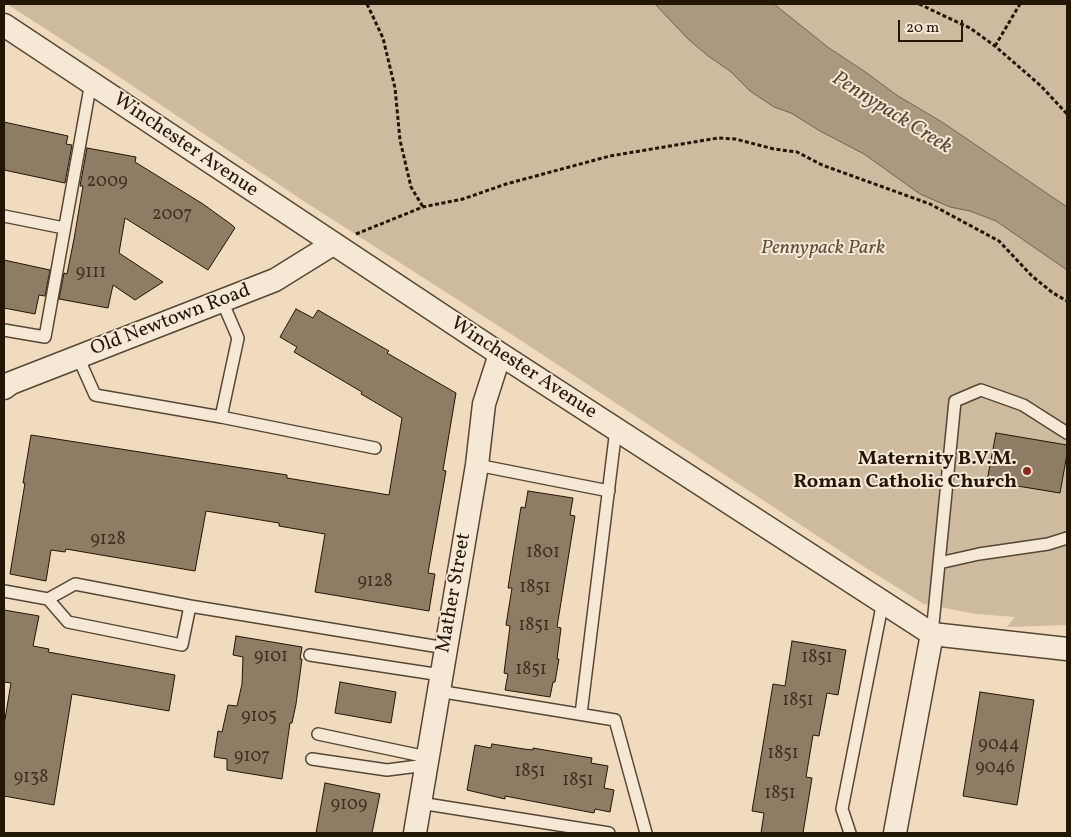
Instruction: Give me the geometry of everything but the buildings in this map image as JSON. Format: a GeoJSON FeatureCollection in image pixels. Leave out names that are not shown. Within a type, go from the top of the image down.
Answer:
{"type":"FeatureCollection","features":[{"type":"Feature","properties":{"kind":"street","name":"Winchester Avenue"},"geometry":{"type":"LineString","coordinates":[[4,25],[500,354],[932,634],[1067,649]]}},
{"type":"Feature","properties":{"kind":"street","name":"Old Newtown Road"},"geometry":{"type":"LineString","coordinates":[[4,388],[10,382],[275,280],[333,244]]}},
{"type":"Feature","properties":{"kind":"street","name":"Mather Street"},"geometry":{"type":"LineString","coordinates":[[415,833],[477,465],[484,404],[500,354]]}},
{"type":"Feature","properties":{"kind":"street"},"geometry":{"type":"LineString","coordinates":[[895,833],[932,634]]}},
{"type":"Feature","properties":{"kind":"lane"},"geometry":{"type":"LineString","coordinates":[[4,330],[45,337],[90,82]]}},
{"type":"Feature","properties":{"kind":"lane"},"geometry":{"type":"LineString","coordinates":[[4,216],[64,228]]}},
{"type":"Feature","properties":{"kind":"lane"},"geometry":{"type":"LineString","coordinates":[[221,417],[238,338],[222,301]]}},
{"type":"Feature","properties":{"kind":"lane"},"geometry":{"type":"LineString","coordinates":[[78,357],[95,395],[221,417],[375,448]]}},
{"type":"Feature","properties":{"kind":"lane"},"geometry":{"type":"LineString","coordinates":[[932,634],[955,401],[981,390],[1023,405],[1067,433]]}},
{"type":"Feature","properties":{"kind":"lane"},"geometry":{"type":"LineString","coordinates":[[581,714],[616,429]]}},
{"type":"Feature","properties":{"kind":"lane"},"geometry":{"type":"LineString","coordinates":[[477,465],[609,491]]}},
{"type":"Feature","properties":{"kind":"lane"},"geometry":{"type":"LineString","coordinates":[[939,564],[979,554],[1048,544],[1067,538]]}},
{"type":"Feature","properties":{"kind":"lane"},"geometry":{"type":"LineString","coordinates":[[48,599],[75,584],[190,606],[446,648]]}},
{"type":"Feature","properties":{"kind":"lane"},"geometry":{"type":"LineString","coordinates":[[4,591],[48,599],[68,622],[182,645],[190,606]]}},
{"type":"Feature","properties":{"kind":"lane"},"geometry":{"type":"LineString","coordinates":[[850,833],[842,808],[883,601]]}},
{"type":"Feature","properties":{"kind":"lane"},"geometry":{"type":"LineString","coordinates":[[310,654],[615,720],[646,833]]}},
{"type":"Feature","properties":{"kind":"lane"},"geometry":{"type":"LineString","coordinates":[[318,734],[426,761]]}},
{"type":"Feature","properties":{"kind":"lane"},"geometry":{"type":"LineString","coordinates":[[312,759],[387,770],[426,761]]}},
{"type":"Feature","properties":{"kind":"lane"},"geometry":{"type":"LineString","coordinates":[[420,803],[609,833]]}},
{"type":"Feature","properties":{"kind":"path"},"geometry":{"type":"LineString","coordinates":[[367,4],[383,38],[395,88],[400,140],[411,187],[423,207]]}},
{"type":"Feature","properties":{"kind":"path"},"geometry":{"type":"LineString","coordinates":[[920,4],[970,28],[995,46],[1035,80],[1067,114]]}},
{"type":"Feature","properties":{"kind":"path"},"geometry":{"type":"LineString","coordinates":[[995,46],[1020,4]]}},
{"type":"Feature","properties":{"kind":"path"},"geometry":{"type":"LineString","coordinates":[[333,244],[423,207],[463,199],[506,184],[610,156],[718,138],[735,139],[774,149],[797,152],[822,165],[930,204],[999,241],[1032,276],[1067,301]]}},
{"type":"Feature","properties":{"kind":"green space","name":"Pennypack Park"},"geometry":{"type":"Polygon","coordinates":[[[7,4],[1067,4],[1067,625],[1007,627],[1015,617],[976,614],[924,604],[866,568],[508,332],[302,200],[7,4]]]}},
{"type":"Feature","properties":{"kind":"water","name":"Pennypack Creek"},"geometry":{"type":"Polygon","coordinates":[[[655,4],[774,4],[829,48],[898,96],[942,122],[1067,207],[1067,270],[996,221],[970,211],[950,207],[920,194],[864,154],[791,113],[774,107],[750,91],[730,71],[688,39],[655,4]]]}},
{"type":"Feature","properties":{"kind":"place","name":"Maternity B.V.M. Roman Catholic Church"},"geometry":{"type":"Point","coordinates":[1027,471]}}]}
